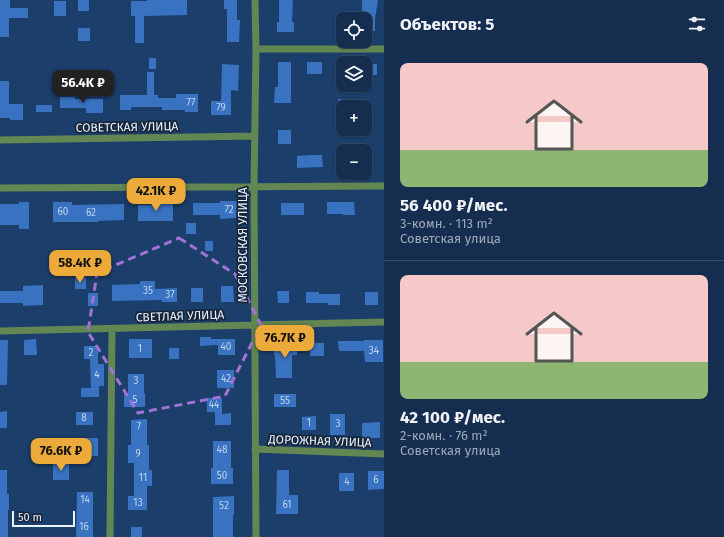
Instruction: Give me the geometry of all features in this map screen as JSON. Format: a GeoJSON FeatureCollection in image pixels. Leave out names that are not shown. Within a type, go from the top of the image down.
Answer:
{"type":"FeatureCollection","features":[{"type":"Feature","properties":{"kind":"street","name":"МОСКОВСКАЯ УЛИЦА"},"geometry":{"type":"LineString","coordinates":[[254,0],[256,49],[254,136],[256,537]]}},
{"type":"Feature","properties":{"kind":"street"},"geometry":{"type":"LineString","coordinates":[[256,49],[384,49]]}},
{"type":"Feature","properties":{"kind":"street","name":"СОВЕТСКАЯ УЛИЦА"},"geometry":{"type":"LineString","coordinates":[[0,140],[254,136]]}},
{"type":"Feature","properties":{"kind":"street"},"geometry":{"type":"LineString","coordinates":[[0,188],[384,186]]}},
{"type":"Feature","properties":{"kind":"street","name":"СВЕТЛАЯ УЛИЦА"},"geometry":{"type":"LineString","coordinates":[[0,331],[384,322]]}},
{"type":"Feature","properties":{"kind":"street"},"geometry":{"type":"LineString","coordinates":[[110,537],[112,329]]}},
{"type":"Feature","properties":{"kind":"street","name":"ДОРОЖНАЯ УЛИЦА"},"geometry":{"type":"LineString","coordinates":[[255,450],[384,454]]}},
{"type":"Feature","properties":{"kind":"highlighted area"},"geometry":{"type":"Polygon","coordinates":[[[179,238],[235,274],[261,325],[225,396],[138,413],[88,332],[97,273],[179,238]]]}},
{"type":"Feature","properties":{"kind":"building"},"geometry":{"type":"Polygon","coordinates":[[[0,0],[10,0],[10,8],[28,8],[28,18],[9,18],[9,37],[0,37],[0,0]]]}},
{"type":"Feature","properties":{"kind":"building"},"geometry":{"type":"Polygon","coordinates":[[[78,0],[89,0],[89,11],[78,11],[78,0]]]}},
{"type":"Feature","properties":{"kind":"building"},"geometry":{"type":"Polygon","coordinates":[[[187,0],[187,15],[144,16],[144,43],[135,43],[135,16],[131,16],[131,1],[187,0]]]}},
{"type":"Feature","properties":{"kind":"building"},"geometry":{"type":"Polygon","coordinates":[[[224,0],[237,0],[237,20],[240,20],[239,42],[227,42],[227,9],[224,9],[224,0]]]}},
{"type":"Feature","properties":{"kind":"building"},"geometry":{"type":"Polygon","coordinates":[[[279,0],[293,0],[292,22],[294,22],[294,32],[277,32],[277,22],[279,22],[279,0]]]}},
{"type":"Feature","properties":{"kind":"building"},"geometry":{"type":"Polygon","coordinates":[[[362,0],[378,0],[375,31],[372,31],[372,12],[362,12],[362,0]]]}},
{"type":"Feature","properties":{"kind":"building"},"geometry":{"type":"Polygon","coordinates":[[[54,1],[66,1],[66,16],[54,16],[54,1]]]}},
{"type":"Feature","properties":{"kind":"building"},"geometry":{"type":"Polygon","coordinates":[[[78,28],[90,28],[90,41],[78,41],[78,28]]]}},
{"type":"Feature","properties":{"kind":"building"},"geometry":{"type":"Polygon","coordinates":[[[149,58],[156,58],[156,69],[149,69],[149,58]]]}},
{"type":"Feature","properties":{"kind":"building"},"geometry":{"type":"Polygon","coordinates":[[[278,62],[291,62],[291,103],[274,103],[275,87],[278,87],[278,62]]]}},
{"type":"Feature","properties":{"kind":"building"},"geometry":{"type":"Polygon","coordinates":[[[307,62],[322,62],[322,74],[307,74],[307,62]]]}},
{"type":"Feature","properties":{"kind":"building"},"geometry":{"type":"Polygon","coordinates":[[[222,64],[239,65],[238,91],[231,90],[231,115],[211,115],[211,101],[221,101],[222,64]]]}},
{"type":"Feature","properties":{"kind":"building"},"geometry":{"type":"Polygon","coordinates":[[[372,64],[377,64],[377,75],[372,75],[372,64]]]}},
{"type":"Feature","properties":{"kind":"building"},"geometry":{"type":"Polygon","coordinates":[[[147,72],[154,72],[154,95],[158,95],[158,98],[176,98],[176,94],[198,94],[198,112],[185,112],[185,110],[162,110],[162,107],[131,107],[131,110],[120,110],[120,95],[147,95],[147,72]]]}},
{"type":"Feature","properties":{"kind":"building"},"geometry":{"type":"Polygon","coordinates":[[[0,81],[9,81],[9,104],[23,104],[23,120],[0,118],[0,81]]]}},
{"type":"Feature","properties":{"kind":"building"},"geometry":{"type":"Polygon","coordinates":[[[60,97],[75,97],[75,99],[103,99],[103,113],[86,113],[86,108],[60,108],[60,97]]]}},
{"type":"Feature","properties":{"kind":"building"},"geometry":{"type":"Polygon","coordinates":[[[338,99],[352,99],[352,100],[338,99]]]}},
{"type":"Feature","properties":{"kind":"building"},"geometry":{"type":"Polygon","coordinates":[[[36,105],[52,105],[52,112],[36,112],[36,105]]]}},
{"type":"Feature","properties":{"kind":"building"},"geometry":{"type":"Polygon","coordinates":[[[278,130],[291,130],[291,144],[278,144],[278,130]]]}},
{"type":"Feature","properties":{"kind":"building"},"geometry":{"type":"Polygon","coordinates":[[[350,143],[365,143],[365,144],[350,143]]]}},
{"type":"Feature","properties":{"kind":"building"},"geometry":{"type":"Polygon","coordinates":[[[322,155],[323,167],[297,168],[297,156],[322,155]]]}},
{"type":"Feature","properties":{"kind":"building"},"geometry":{"type":"Polygon","coordinates":[[[220,201],[237,201],[237,218],[220,219],[220,215],[193,215],[193,203],[220,203],[220,201]]]}},
{"type":"Feature","properties":{"kind":"building"},"geometry":{"type":"Polygon","coordinates":[[[19,202],[29,202],[29,229],[19,229],[19,225],[0,225],[0,204],[19,204],[19,202]]]}},
{"type":"Feature","properties":{"kind":"building"},"geometry":{"type":"Polygon","coordinates":[[[53,202],[72,202],[72,205],[124,204],[124,220],[98,222],[53,222],[53,202]]]}},
{"type":"Feature","properties":{"kind":"building"},"geometry":{"type":"Polygon","coordinates":[[[173,202],[173,221],[138,221],[138,205],[156,205],[156,203],[173,202]]]}},
{"type":"Feature","properties":{"kind":"building"},"geometry":{"type":"Polygon","coordinates":[[[327,202],[354,202],[355,215],[327,214],[327,202]]]}},
{"type":"Feature","properties":{"kind":"building"},"geometry":{"type":"Polygon","coordinates":[[[281,203],[304,203],[304,215],[281,215],[281,203]]]}},
{"type":"Feature","properties":{"kind":"building"},"geometry":{"type":"Polygon","coordinates":[[[186,223],[196,223],[196,234],[186,234],[186,223]]]}},
{"type":"Feature","properties":{"kind":"building"},"geometry":{"type":"Polygon","coordinates":[[[205,241],[213,241],[213,251],[205,251],[205,241]]]}},
{"type":"Feature","properties":{"kind":"building"},"geometry":{"type":"Polygon","coordinates":[[[75,278],[86,278],[86,289],[75,289],[75,278]]]}},
{"type":"Feature","properties":{"kind":"building"},"geometry":{"type":"Polygon","coordinates":[[[140,281],[155,281],[155,289],[177,288],[177,302],[162,302],[162,300],[112,301],[112,285],[140,284],[140,281]]]}},
{"type":"Feature","properties":{"kind":"building"},"geometry":{"type":"Polygon","coordinates":[[[43,285],[43,305],[23,306],[23,303],[0,303],[0,291],[23,291],[23,286],[43,285]]]}},
{"type":"Feature","properties":{"kind":"building"},"geometry":{"type":"Polygon","coordinates":[[[221,286],[233,286],[234,302],[221,302],[221,286]]]}},
{"type":"Feature","properties":{"kind":"building"},"geometry":{"type":"Polygon","coordinates":[[[191,288],[203,288],[203,302],[191,302],[191,288]]]}},
{"type":"Feature","properties":{"kind":"building"},"geometry":{"type":"Polygon","coordinates":[[[277,291],[289,291],[289,303],[278,303],[277,291]]]}},
{"type":"Feature","properties":{"kind":"building"},"geometry":{"type":"Polygon","coordinates":[[[306,292],[319,292],[319,294],[340,294],[340,305],[328,305],[328,303],[306,303],[306,292]]]}},
{"type":"Feature","properties":{"kind":"building"},"geometry":{"type":"Polygon","coordinates":[[[365,292],[378,292],[378,305],[365,305],[365,292]]]}},
{"type":"Feature","properties":{"kind":"building"},"geometry":{"type":"Polygon","coordinates":[[[88,293],[98,293],[98,306],[88,306],[88,293]]]}},
{"type":"Feature","properties":{"kind":"building"},"geometry":{"type":"Polygon","coordinates":[[[200,337],[211,337],[211,339],[235,339],[235,355],[218,355],[218,345],[200,346],[200,337]]]}},
{"type":"Feature","properties":{"kind":"building"},"geometry":{"type":"Polygon","coordinates":[[[36,339],[37,355],[24,355],[24,340],[36,339]]]}},
{"type":"Feature","properties":{"kind":"building"},"geometry":{"type":"Polygon","coordinates":[[[129,339],[152,339],[152,358],[129,358],[129,339]]]}},
{"type":"Feature","properties":{"kind":"building"},"geometry":{"type":"Polygon","coordinates":[[[0,340],[8,340],[7,385],[0,385],[0,340]]]}},
{"type":"Feature","properties":{"kind":"building"},"geometry":{"type":"Polygon","coordinates":[[[383,340],[383,362],[365,362],[364,351],[339,351],[338,341],[383,340]]]}},
{"type":"Feature","properties":{"kind":"building"},"geometry":{"type":"Polygon","coordinates":[[[274,342],[297,342],[297,355],[292,355],[292,378],[276,378],[274,342]]]}},
{"type":"Feature","properties":{"kind":"building"},"geometry":{"type":"Polygon","coordinates":[[[310,343],[324,343],[324,356],[310,356],[310,343]]]}},
{"type":"Feature","properties":{"kind":"building"},"geometry":{"type":"Polygon","coordinates":[[[84,346],[98,346],[98,364],[104,364],[104,386],[99,386],[99,397],[81,397],[81,388],[91,388],[90,359],[84,359],[84,346]]]}},
{"type":"Feature","properties":{"kind":"building"},"geometry":{"type":"Polygon","coordinates":[[[169,348],[179,348],[179,359],[169,359],[169,348]]]}},
{"type":"Feature","properties":{"kind":"building"},"geometry":{"type":"Polygon","coordinates":[[[217,370],[234,370],[234,388],[217,388],[217,370]]]}},
{"type":"Feature","properties":{"kind":"building"},"geometry":{"type":"Polygon","coordinates":[[[128,374],[144,374],[145,407],[124,407],[124,393],[128,393],[128,374]]]}},
{"type":"Feature","properties":{"kind":"building"},"geometry":{"type":"Polygon","coordinates":[[[274,394],[296,394],[296,407],[274,407],[274,394]]]}},
{"type":"Feature","properties":{"kind":"building"},"geometry":{"type":"Polygon","coordinates":[[[207,398],[222,398],[222,414],[231,413],[231,425],[215,425],[215,412],[207,412],[207,398]]]}},
{"type":"Feature","properties":{"kind":"building"},"geometry":{"type":"Polygon","coordinates":[[[7,411],[7,428],[0,428],[0,412],[7,411]]]}},
{"type":"Feature","properties":{"kind":"building"},"geometry":{"type":"Polygon","coordinates":[[[76,412],[93,412],[93,425],[76,425],[76,412]]]}},
{"type":"Feature","properties":{"kind":"building"},"geometry":{"type":"Polygon","coordinates":[[[330,414],[345,414],[345,435],[330,435],[330,414]]]}},
{"type":"Feature","properties":{"kind":"building"},"geometry":{"type":"Polygon","coordinates":[[[316,416],[316,430],[302,430],[302,417],[316,416]]]}},
{"type":"Feature","properties":{"kind":"building"},"geometry":{"type":"Polygon","coordinates":[[[147,419],[147,445],[149,445],[149,470],[152,470],[152,486],[147,486],[147,510],[128,510],[128,496],[134,496],[134,463],[128,463],[128,445],[131,445],[131,420],[147,419]]]}},
{"type":"Feature","properties":{"kind":"building"},"geometry":{"type":"Polygon","coordinates":[[[380,422],[380,438],[362,438],[362,423],[380,422]]]}},
{"type":"Feature","properties":{"kind":"building"},"geometry":{"type":"Polygon","coordinates":[[[84,438],[98,438],[98,456],[84,456],[84,438]]]}},
{"type":"Feature","properties":{"kind":"building"},"geometry":{"type":"Polygon","coordinates":[[[213,441],[231,441],[231,468],[233,468],[233,484],[211,484],[211,468],[213,468],[213,441]]]}},
{"type":"Feature","properties":{"kind":"building"},"geometry":{"type":"Polygon","coordinates":[[[53,464],[69,464],[69,480],[53,480],[53,464]]]}},
{"type":"Feature","properties":{"kind":"building"},"geometry":{"type":"Polygon","coordinates":[[[0,470],[7,470],[7,494],[9,494],[8,537],[0,537],[0,470]]]}},
{"type":"Feature","properties":{"kind":"building"},"geometry":{"type":"Polygon","coordinates":[[[277,470],[289,470],[289,495],[298,495],[298,514],[276,514],[277,470]]]}},
{"type":"Feature","properties":{"kind":"building"},"geometry":{"type":"Polygon","coordinates":[[[368,471],[384,471],[384,489],[368,490],[368,471]]]}},
{"type":"Feature","properties":{"kind":"building"},"geometry":{"type":"Polygon","coordinates":[[[339,473],[354,473],[354,491],[339,491],[339,473]]]}},
{"type":"Feature","properties":{"kind":"building"},"geometry":{"type":"Polygon","coordinates":[[[77,492],[93,492],[93,537],[76,537],[77,492]]]}},
{"type":"Feature","properties":{"kind":"building"},"geometry":{"type":"Polygon","coordinates":[[[234,496],[233,537],[213,537],[213,497],[234,496]]]}},
{"type":"Feature","properties":{"kind":"building"},"geometry":{"type":"Polygon","coordinates":[[[131,527],[142,527],[142,537],[131,537],[131,527]]]}}]}
